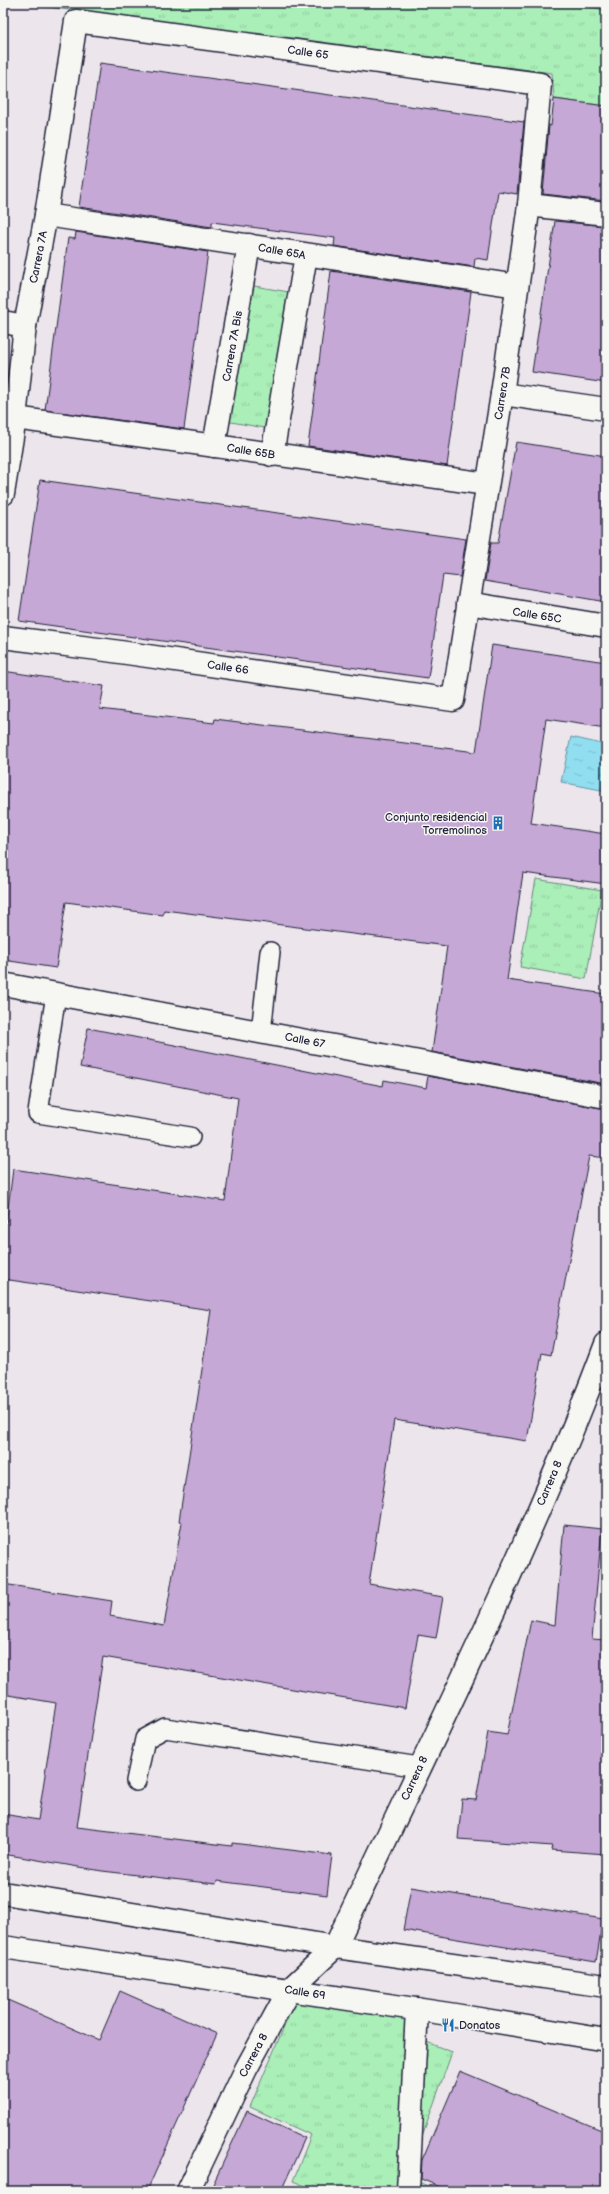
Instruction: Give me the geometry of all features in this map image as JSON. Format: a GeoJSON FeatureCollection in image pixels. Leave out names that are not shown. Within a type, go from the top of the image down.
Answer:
{"type":"FeatureCollection","features":[{"type":"Feature","properties":{"kind":"street","name":"Calle 65"},"geometry":{"type":"LineString","coordinates":[[76,21],[540,84]]}},
{"type":"Feature","properties":{"kind":"street","name":"Carrera 7A"},"geometry":{"type":"LineString","coordinates":[[3,494],[15,418],[25,326],[46,215],[76,21]]}},
{"type":"Feature","properties":{"kind":"street","name":"Carrera 7B"},"geometry":{"type":"LineString","coordinates":[[453,700],[502,394],[529,205],[540,84]]}},
{"type":"Feature","properties":{"kind":"street"},"geometry":{"type":"LineString","coordinates":[[529,205],[606,214]]}},
{"type":"Feature","properties":{"kind":"street","name":"Calle 65A"},"geometry":{"type":"LineString","coordinates":[[46,215],[517,286]]}},
{"type":"Feature","properties":{"kind":"street","name":"Carrera 7A Bis"},"geometry":{"type":"LineString","coordinates":[[214,446],[249,245]]}},
{"type":"Feature","properties":{"kind":"street"},"geometry":{"type":"LineString","coordinates":[[272,455],[306,255]]}},
{"type":"Feature","properties":{"kind":"street"},"geometry":{"type":"LineString","coordinates":[[3,322],[25,326]]}},
{"type":"Feature","properties":{"kind":"street"},"geometry":{"type":"LineString","coordinates":[[502,394],[606,409]]}},
{"type":"Feature","properties":{"kind":"street","name":"Calle 65B"},"geometry":{"type":"LineString","coordinates":[[15,418],[487,484]]}},
{"type":"Feature","properties":{"kind":"street","name":"Calle 65C"},"geometry":{"type":"LineString","coordinates":[[468,603],[606,626]]}},
{"type":"Feature","properties":{"kind":"street","name":"Calle 66"},"geometry":{"type":"LineString","coordinates":[[3,637],[106,650],[453,700]]}},
{"type":"Feature","properties":{"kind":"street","name":"Calle 67"},"geometry":{"type":"LineString","coordinates":[[3,984],[606,1097]]}},
{"type":"Feature","properties":{"kind":"street","name":"Carrera 8"},"geometry":{"type":"LineString","coordinates":[[188,2191],[246,2069],[289,1990],[335,1947],[502,1594],[588,1392],[606,1344]]}},
{"type":"Feature","properties":{"kind":"street"},"geometry":{"type":"LineString","coordinates":[[3,1893],[335,1947],[606,1986]]}},
{"type":"Feature","properties":{"kind":"street","name":"Calle 69"},"geometry":{"type":"LineString","coordinates":[[3,1947],[115,1962],[606,2040]]}},
{"type":"Feature","properties":{"kind":"street"},"geometry":{"type":"LineString","coordinates":[[408,2191],[417,2009]]}},
{"type":"Feature","properties":{"kind":"lane"},"geometry":{"type":"LineString","coordinates":[[261,1032],[270,952]]}},
{"type":"Feature","properties":{"kind":"lane"},"geometry":{"type":"LineString","coordinates":[[56,994],[38,1113],[190,1137]]}},
{"type":"Feature","properties":{"kind":"lane"},"geometry":{"type":"LineString","coordinates":[[136,1781],[145,1739],[165,1728],[419,1768]]}},
{"type":"Feature","properties":{"kind":"green space"},"geometry":{"type":"Polygon","coordinates":[[[48,3],[606,3],[606,106],[554,99],[552,73],[47,7],[48,3]]]}},
{"type":"Feature","properties":{"kind":"green space"},"geometry":{"type":"Polygon","coordinates":[[[567,3],[606,3],[606,10],[567,3]]]}},
{"type":"Feature","properties":{"kind":"green space"},"geometry":{"type":"Polygon","coordinates":[[[243,284],[300,294],[276,430],[220,420],[243,284]]]}},
{"type":"Feature","properties":{"kind":"green space"},"geometry":{"type":"Polygon","coordinates":[[[536,879],[602,890],[586,979],[520,967],[536,879]]]}},
{"type":"Feature","properties":{"kind":"green space"},"geometry":{"type":"Polygon","coordinates":[[[295,2001],[406,2016],[419,2039],[452,2052],[408,2177],[438,2191],[317,2191],[293,2181],[311,2135],[250,2107],[295,2001]]]}},
{"type":"Feature","properties":{"kind":"water"},"geometry":{"type":"Polygon","coordinates":[[[571,737],[606,745],[606,791],[561,782],[571,737]]]}},
{"type":"Feature","properties":{"kind":"building"},"geometry":{"type":"Polygon","coordinates":[[[100,63],[524,122],[517,194],[498,191],[488,260],[475,258],[474,267],[334,246],[335,238],[212,222],[212,227],[79,207],[100,63]]]}},
{"type":"Feature","properties":{"kind":"building"},"geometry":{"type":"Polygon","coordinates":[[[554,99],[606,106],[606,201],[543,194],[549,125],[551,126],[554,99]]]}},
{"type":"Feature","properties":{"kind":"building"},"geometry":{"type":"Polygon","coordinates":[[[555,221],[606,226],[606,383],[532,372],[555,221]]]}},
{"type":"Feature","properties":{"kind":"building"},"geometry":{"type":"Polygon","coordinates":[[[76,232],[208,252],[184,429],[45,410],[68,238],[75,239],[76,232]]]}},
{"type":"Feature","properties":{"kind":"building"},"geometry":{"type":"Polygon","coordinates":[[[331,271],[471,292],[447,466],[308,446],[331,271]]]}},
{"type":"Feature","properties":{"kind":"building"},"geometry":{"type":"Polygon","coordinates":[[[516,442],[606,456],[606,602],[485,581],[491,543],[498,543],[516,442]]]}},
{"type":"Feature","properties":{"kind":"building"},"geometry":{"type":"Polygon","coordinates":[[[40,480],[466,539],[460,577],[443,575],[428,678],[19,621],[40,480]]]}},
{"type":"Feature","properties":{"kind":"building"},"geometry":{"type":"Polygon","coordinates":[[[492,645],[606,662],[606,728],[546,719],[531,823],[606,834],[606,884],[523,873],[507,980],[606,994],[606,1084],[432,1052],[447,946],[164,910],[163,915],[66,902],[56,968],[3,960],[3,671],[104,686],[100,709],[214,723],[215,719],[476,752],[492,645]]]}},
{"type":"Feature","properties":{"kind":"building"},"geometry":{"type":"Polygon","coordinates":[[[88,1028],[383,1086],[384,1080],[426,1088],[428,1076],[606,1109],[606,1158],[589,1156],[551,1355],[542,1353],[527,1441],[394,1420],[369,1584],[443,1597],[436,1638],[418,1635],[405,1708],[103,1657],[77,1827],[232,1846],[232,1843],[332,1855],[327,1895],[217,1881],[216,1884],[102,1871],[3,1854],[3,1814],[38,1820],[56,1703],[3,1694],[3,1584],[112,1601],[110,1616],[164,1626],[182,1522],[179,1521],[211,1310],[3,1279],[3,1248],[13,1169],[225,1201],[238,1098],[80,1067],[88,1028]]]}},
{"type":"Feature","properties":{"kind":"building"},"geometry":{"type":"Polygon","coordinates":[[[564,1525],[602,1529],[592,1639],[606,1640],[606,1854],[551,1850],[552,1846],[458,1839],[462,1799],[476,1800],[488,1732],[507,1735],[531,1620],[555,1625],[564,1525]]]}},
{"type":"Feature","properties":{"kind":"building"},"geometry":{"type":"Polygon","coordinates":[[[411,1887],[603,1919],[596,1962],[403,1930],[411,1887]]]}},
{"type":"Feature","properties":{"kind":"building"},"geometry":{"type":"Polygon","coordinates":[[[120,1991],[217,2034],[147,2191],[3,2191],[3,1998],[99,2040],[120,1991]]]}},
{"type":"Feature","properties":{"kind":"building"},"geometry":{"type":"Polygon","coordinates":[[[460,2071],[606,2132],[606,2191],[450,2191],[421,2179],[422,2160],[460,2071]]]}},
{"type":"Feature","properties":{"kind":"building"},"geometry":{"type":"Polygon","coordinates":[[[247,2111],[305,2138],[281,2191],[210,2191],[247,2111]]]}},
{"type":"Feature","properties":{"kind":"place","name":"Conjunto residencial Torremolinos"},"geometry":{"type":"Point","coordinates":[498,823]}},
{"type":"Feature","properties":{"kind":"place","name":"Donatos"},"geometry":{"type":"Point","coordinates":[448,2025]}}]}
